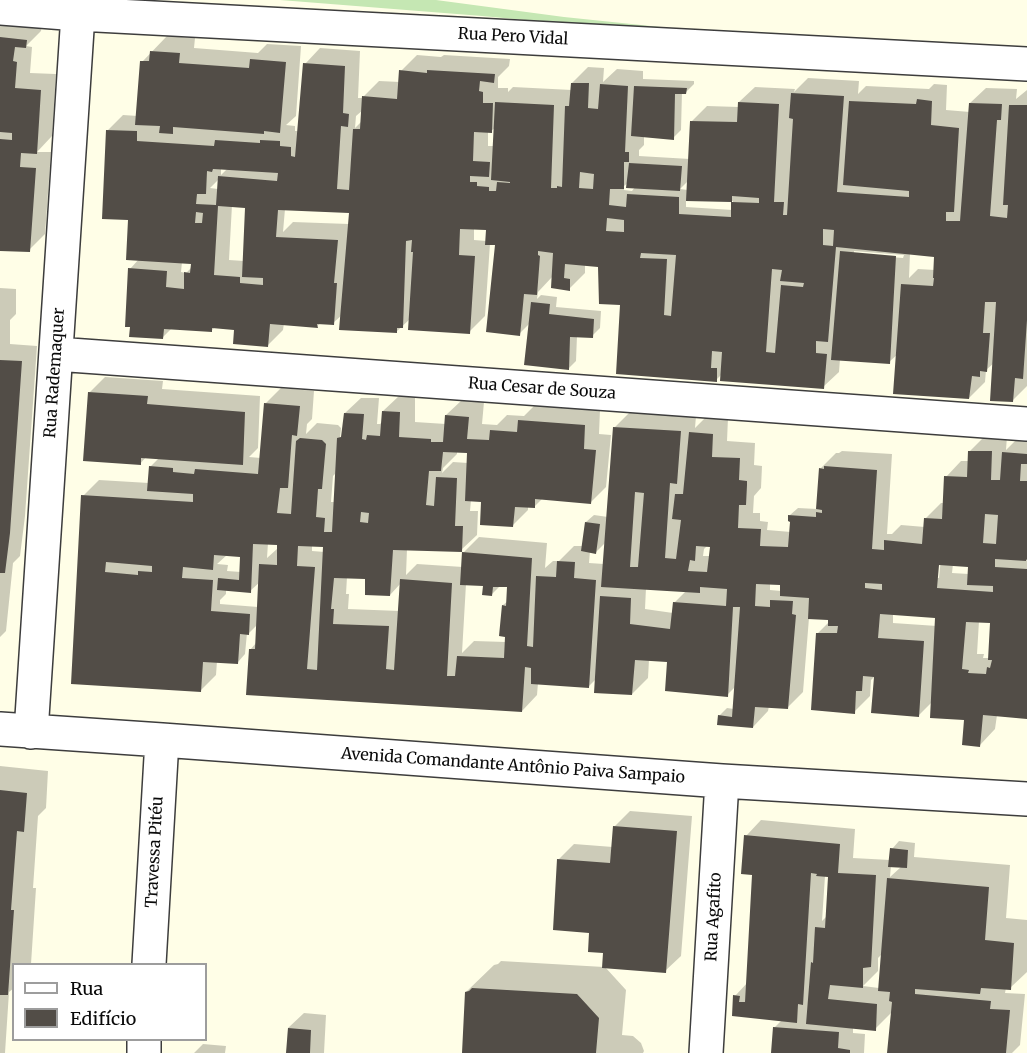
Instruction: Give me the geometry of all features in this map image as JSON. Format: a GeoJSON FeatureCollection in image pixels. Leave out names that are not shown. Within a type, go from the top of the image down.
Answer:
{"type":"FeatureCollection","features":[{"type":"Feature","properties":{"kind":"street","name":"Rua Pero Vidal"},"geometry":{"type":"LineString","coordinates":[[0,8],[1027,64]]}},
{"type":"Feature","properties":{"kind":"street","name":"Rua Rademaquer"},"geometry":{"type":"LineString","coordinates":[[16,730],[56,354],[78,14]]}},
{"type":"Feature","properties":{"kind":"street","name":"Rua Cesar de Souza"},"geometry":{"type":"LineString","coordinates":[[56,354],[1027,424]]}},
{"type":"Feature","properties":{"kind":"street","name":"Avenida Comandante Antônio Paiva Sampaio"},"geometry":{"type":"LineString","coordinates":[[16,730],[722,781],[1027,799]]}},
{"type":"Feature","properties":{"kind":"street","name":"Travessa Pitéu"},"geometry":{"type":"LineString","coordinates":[[148,963],[162,740]]}},
{"type":"Feature","properties":{"kind":"street","name":"Rua Agafito"},"geometry":{"type":"LineString","coordinates":[[706,1053],[722,781]]}},
{"type":"Feature","properties":{"kind":"green space"},"geometry":{"type":"Polygon","coordinates":[[[280,0],[436,0],[564,17],[747,36],[601,27],[280,0]]]}},
{"type":"Feature","properties":{"kind":"building"},"geometry":{"type":"Polygon","coordinates":[[[0,37],[27,40],[26,48],[15,47],[13,61],[17,62],[15,88],[41,90],[37,154],[21,153],[20,167],[36,168],[30,252],[0,251],[0,139],[12,140],[12,133],[0,132],[0,37]]]}},
{"type":"Feature","properties":{"kind":"building"},"geometry":{"type":"Polygon","coordinates":[[[150,51],[180,53],[179,63],[249,68],[250,59],[286,62],[280,133],[264,131],[264,134],[173,127],[173,134],[159,133],[160,126],[135,125],[140,61],[149,61],[150,51]]]}},
{"type":"Feature","properties":{"kind":"building"},"geometry":{"type":"Polygon","coordinates":[[[303,63],[345,66],[343,113],[349,114],[348,127],[341,126],[337,189],[349,190],[353,129],[360,129],[362,96],[397,99],[399,70],[427,73],[427,70],[495,74],[494,83],[480,81],[479,91],[483,92],[483,103],[493,103],[492,133],[474,132],[473,161],[490,162],[489,177],[470,176],[470,182],[477,182],[477,186],[489,187],[489,191],[496,191],[497,182],[510,183],[491,180],[495,102],[554,105],[551,188],[557,188],[557,186],[562,187],[565,106],[569,106],[571,83],[589,83],[588,108],[598,109],[600,84],[628,86],[625,152],[629,152],[629,162],[624,162],[624,189],[610,189],[609,205],[626,207],[627,194],[679,197],[679,214],[731,217],[731,202],[686,201],[690,121],[737,122],[738,102],[779,104],[774,202],[784,202],[783,215],[787,215],[793,119],[789,118],[791,93],[844,96],[837,192],[909,197],[909,191],[843,185],[849,101],[916,104],[917,99],[932,101],[931,125],[959,128],[954,212],[946,212],[946,221],[960,221],[969,103],[1002,104],[1001,120],[997,120],[990,216],[1007,218],[1008,205],[1003,205],[1009,105],[1027,105],[1027,320],[1023,379],[1015,378],[1013,402],[990,401],[996,302],[985,302],[983,333],[990,333],[987,372],[980,371],[980,377],[972,376],[969,399],[893,394],[901,284],[933,286],[934,257],[836,247],[828,342],[816,341],[816,353],[827,354],[824,389],[720,381],[722,352],[712,351],[711,368],[717,368],[717,382],[616,374],[620,305],[599,304],[598,267],[565,264],[564,278],[570,279],[570,291],[551,288],[553,253],[538,251],[540,256],[537,295],[524,294],[520,336],[486,332],[495,245],[485,245],[486,230],[460,229],[459,255],[475,256],[470,334],[408,330],[412,240],[406,241],[403,328],[397,328],[397,333],[339,330],[349,213],[278,210],[276,237],[338,240],[334,283],[337,283],[334,325],[317,324],[318,328],[270,324],[268,347],[233,344],[234,330],[212,328],[212,332],[164,329],[163,339],[129,337],[130,327],[125,327],[128,268],[167,271],[166,287],[184,289],[184,272],[190,273],[191,264],[126,260],[128,220],[102,219],[106,130],[137,131],[137,141],[214,146],[215,140],[260,143],[260,140],[280,141],[280,146],[291,147],[291,156],[295,157],[303,63]],[[213,169],[212,172],[207,171],[206,194],[197,194],[196,204],[216,205],[218,176],[277,181],[278,173],[213,169]],[[580,172],[579,188],[593,189],[594,174],[580,172]],[[732,196],[732,202],[759,203],[759,198],[732,196]],[[218,206],[214,275],[240,277],[240,283],[263,285],[263,278],[242,277],[245,208],[218,206]],[[196,212],[195,223],[202,223],[203,213],[196,212]],[[607,218],[606,231],[624,232],[624,220],[607,218]],[[823,229],[823,245],[833,246],[834,230],[823,229]],[[641,253],[640,258],[667,259],[664,315],[671,316],[676,255],[641,253]],[[772,269],[766,352],[775,353],[781,285],[803,287],[804,283],[780,281],[782,270],[772,269]]]}},
{"type":"Feature","properties":{"kind":"building"},"geometry":{"type":"Polygon","coordinates":[[[634,86],[687,88],[686,94],[675,94],[674,140],[631,136],[634,86]]]}},
{"type":"Feature","properties":{"kind":"building"},"geometry":{"type":"Polygon","coordinates":[[[629,163],[682,166],[680,191],[626,188],[629,163]]]}},
{"type":"Feature","properties":{"kind":"building"},"geometry":{"type":"Polygon","coordinates":[[[840,251],[896,256],[890,364],[831,360],[840,251]]]}},
{"type":"Feature","properties":{"kind":"building"},"geometry":{"type":"Polygon","coordinates":[[[531,302],[550,304],[549,314],[594,319],[593,338],[570,337],[569,370],[524,365],[531,302]]]}},
{"type":"Feature","properties":{"kind":"building"},"geometry":{"type":"Polygon","coordinates":[[[0,360],[22,361],[5,573],[0,573],[0,360]]]}},
{"type":"Feature","properties":{"kind":"building"},"geometry":{"type":"Polygon","coordinates":[[[88,392],[148,396],[147,404],[245,412],[243,465],[141,458],[141,465],[83,461],[88,392]]]}},
{"type":"Feature","properties":{"kind":"building"},"geometry":{"type":"Polygon","coordinates":[[[264,403],[300,406],[297,436],[292,435],[288,488],[280,488],[277,513],[291,514],[296,441],[300,438],[322,440],[326,444],[322,489],[318,489],[316,517],[325,518],[324,532],[332,532],[337,438],[341,437],[344,413],[364,414],[362,439],[366,440],[367,435],[380,436],[382,411],[400,412],[399,437],[431,439],[431,442],[443,442],[445,415],[469,417],[467,439],[489,440],[490,430],[517,432],[518,420],[585,425],[584,449],[596,450],[591,504],[535,499],[535,508],[515,507],[513,527],[480,525],[481,502],[465,501],[467,453],[443,452],[441,471],[429,471],[426,505],[434,506],[436,477],[457,478],[455,526],[463,526],[462,552],[532,558],[527,646],[533,647],[536,576],[556,577],[557,561],[575,562],[574,578],[596,580],[589,688],[531,684],[531,668],[525,667],[522,712],[246,695],[249,649],[255,649],[259,564],[277,565],[277,545],[253,544],[251,593],[217,590],[218,578],[239,580],[240,557],[214,555],[213,570],[183,567],[182,578],[213,580],[211,611],[250,614],[249,635],[240,634],[238,664],[203,662],[201,692],[71,684],[81,495],[193,502],[193,494],[147,491],[149,466],[173,468],[173,472],[194,474],[195,469],[258,474],[264,403]],[[361,512],[360,522],[368,523],[369,513],[361,512]],[[298,546],[297,566],[315,567],[307,669],[317,670],[323,547],[298,546]],[[393,550],[390,596],[365,595],[365,579],[334,578],[331,609],[334,609],[333,624],[389,626],[386,669],[394,670],[400,579],[452,583],[447,676],[455,676],[457,656],[504,658],[505,637],[499,636],[502,605],[506,606],[507,587],[493,587],[492,596],[482,595],[483,586],[460,585],[462,552],[393,550]],[[106,562],[105,572],[138,575],[138,571],[152,572],[152,566],[106,562]]]}},
{"type":"Feature","properties":{"kind":"building"},"geometry":{"type":"Polygon","coordinates":[[[613,427],[681,431],[677,484],[670,483],[665,558],[676,559],[681,520],[672,519],[675,494],[683,494],[689,432],[713,434],[712,457],[740,458],[739,480],[747,481],[747,485],[746,505],[739,505],[738,528],[761,529],[760,546],[788,547],[790,522],[788,515],[816,517],[816,512],[822,513],[822,510],[816,509],[819,468],[824,469],[824,466],[877,470],[872,549],[884,550],[884,540],[922,544],[924,518],[942,519],[944,476],[967,477],[968,451],[992,451],[991,480],[1000,480],[1002,452],[1027,454],[1027,464],[1021,464],[1020,481],[1027,481],[1027,559],[1026,561],[995,559],[995,567],[1027,569],[1027,719],[983,715],[980,747],[962,745],[964,720],[930,718],[935,618],[880,614],[878,638],[924,641],[919,717],[871,713],[874,677],[863,676],[862,691],[856,691],[855,714],[811,710],[816,633],[837,633],[838,626],[828,626],[828,620],[808,619],[809,598],[780,596],[780,585],[756,584],[755,606],[770,607],[770,600],[793,601],[792,614],[796,615],[788,709],[755,707],[753,728],[717,725],[718,715],[732,717],[740,607],[733,607],[728,697],[665,691],[667,662],[635,660],[632,695],[594,693],[600,596],[631,598],[630,624],[670,629],[673,602],[726,606],[727,589],[700,587],[700,593],[601,587],[613,427]],[[635,492],[630,567],[638,567],[644,493],[635,492]],[[985,514],[983,543],[996,544],[998,515],[985,514]],[[696,546],[695,561],[690,560],[688,571],[707,572],[710,547],[696,546]],[[939,565],[937,588],[993,592],[993,586],[967,585],[968,567],[939,565]],[[865,583],[865,588],[882,590],[882,584],[865,583]],[[966,622],[962,669],[969,670],[968,673],[986,674],[987,667],[990,668],[992,660],[988,660],[990,623],[966,622]]]}},
{"type":"Feature","properties":{"kind":"building"},"geometry":{"type":"Polygon","coordinates":[[[585,522],[600,524],[596,554],[581,551],[585,522]]]}},
{"type":"Feature","properties":{"kind":"building"},"geometry":{"type":"Polygon","coordinates":[[[0,790],[27,793],[24,832],[17,831],[8,995],[0,995],[0,790]]]}},
{"type":"Feature","properties":{"kind":"building"},"geometry":{"type":"Polygon","coordinates":[[[613,826],[677,831],[666,973],[602,968],[603,953],[588,952],[589,933],[553,930],[557,859],[610,863],[613,826]]]}},
{"type":"Feature","properties":{"kind":"building"},"geometry":{"type":"Polygon","coordinates":[[[744,835],[840,844],[838,873],[876,875],[871,967],[863,968],[863,988],[830,985],[828,999],[877,1004],[876,1031],[806,1024],[815,927],[825,928],[828,877],[811,873],[803,1005],[798,1004],[797,1023],[732,1016],[733,995],[740,996],[739,1002],[745,1002],[752,875],[741,874],[744,835]]]}},
{"type":"Feature","properties":{"kind":"building"},"geometry":{"type":"Polygon","coordinates":[[[890,848],[908,850],[907,868],[888,867],[890,848]]]}},
{"type":"Feature","properties":{"kind":"building"},"geometry":{"type":"Polygon","coordinates":[[[887,878],[989,887],[985,940],[1014,943],[1011,990],[981,988],[980,994],[915,989],[915,994],[991,1001],[990,1009],[1010,1010],[1006,1053],[887,1053],[892,1002],[889,1001],[890,992],[878,991],[887,878]]]}},
{"type":"Feature","properties":{"kind":"building"},"geometry":{"type":"Polygon","coordinates":[[[472,988],[577,994],[599,1018],[596,1053],[462,1053],[465,992],[472,988]]]}},
{"type":"Feature","properties":{"kind":"building"},"geometry":{"type":"Polygon","coordinates":[[[773,1027],[839,1032],[838,1048],[850,1050],[850,1053],[771,1053],[773,1027]]]}},
{"type":"Feature","properties":{"kind":"building"},"geometry":{"type":"Polygon","coordinates":[[[288,1028],[311,1030],[310,1053],[286,1053],[288,1028]]]}}]}
